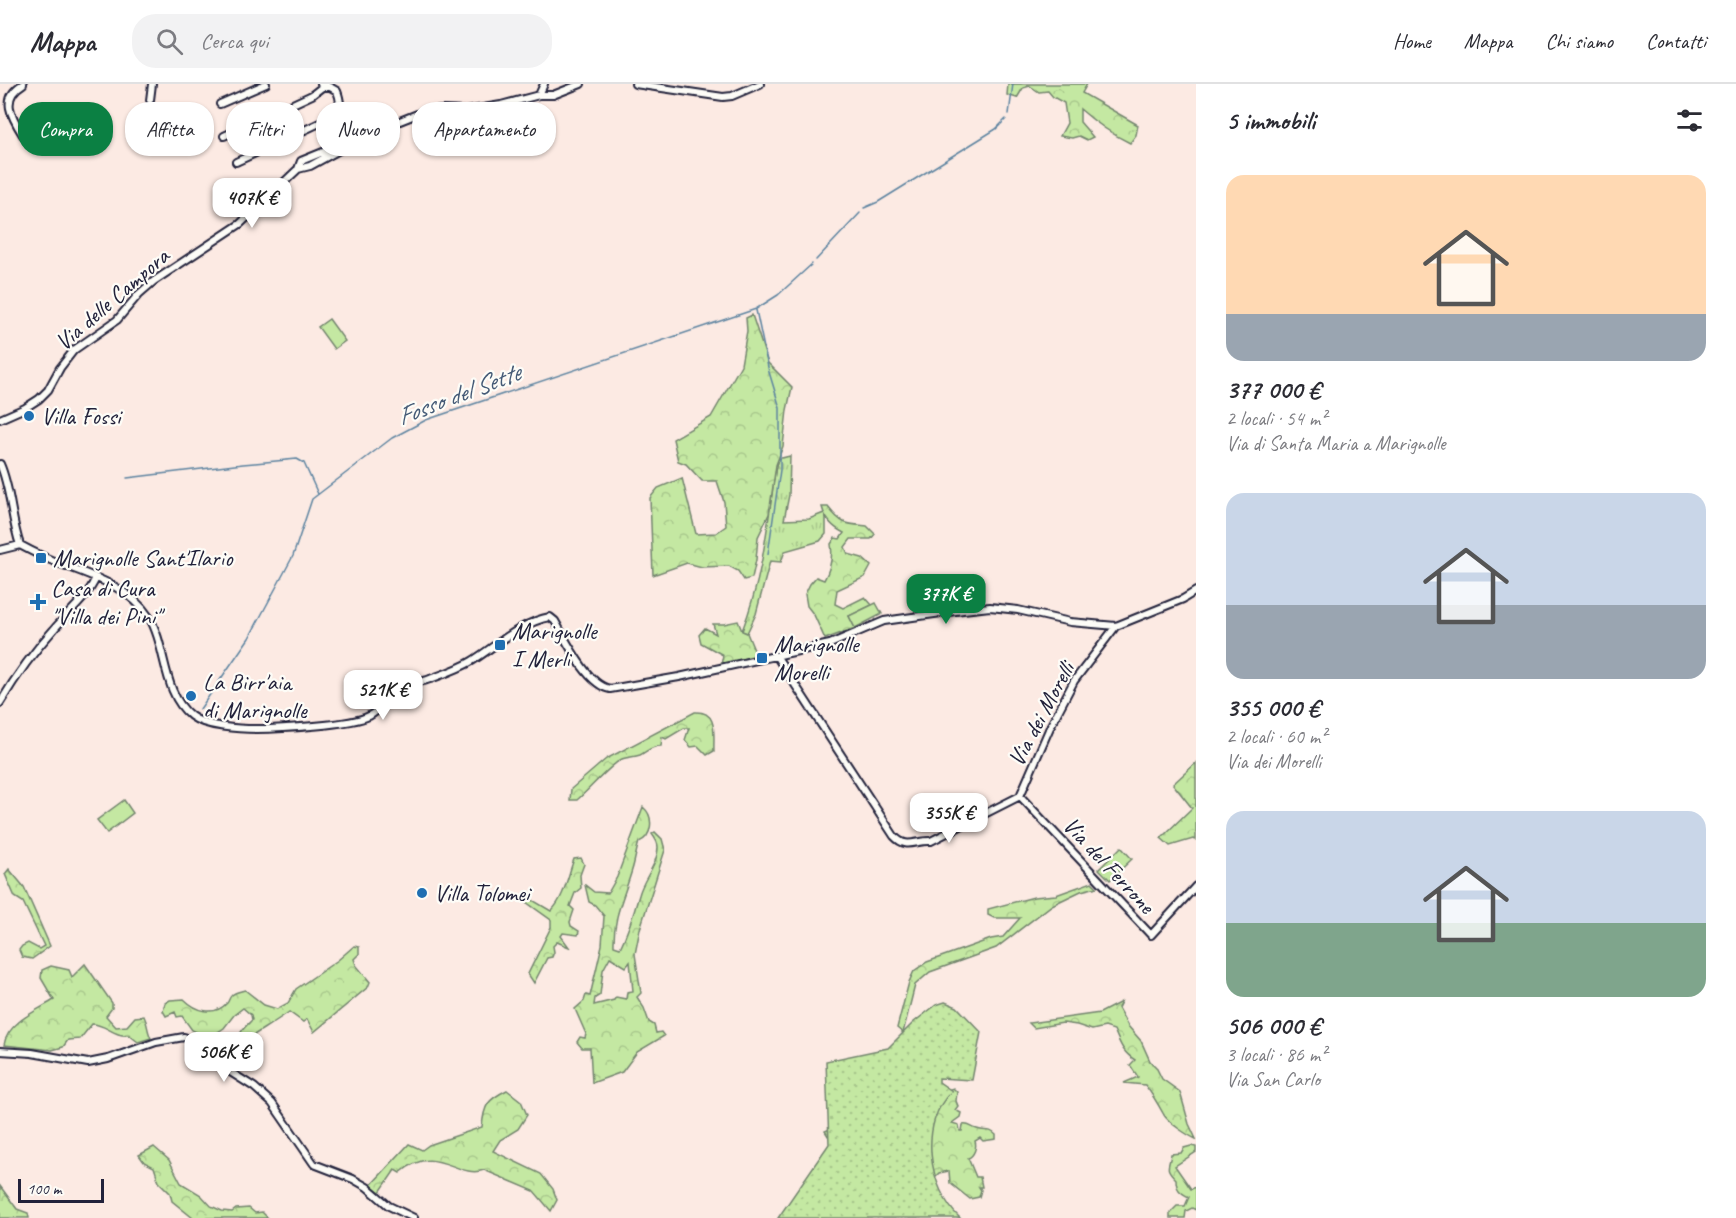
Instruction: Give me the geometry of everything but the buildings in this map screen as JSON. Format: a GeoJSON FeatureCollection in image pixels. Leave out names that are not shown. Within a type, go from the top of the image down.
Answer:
{"type":"FeatureCollection","features":[{"type":"Feature","properties":{"kind":"street"},"geometry":{"type":"LineString","coordinates":[[18,127],[9,112],[9,97],[11,92],[23,84]]}},
{"type":"Feature","properties":{"kind":"street"},"geometry":{"type":"LineString","coordinates":[[150,100],[152,84]]}},
{"type":"Feature","properties":{"kind":"street"},"geometry":{"type":"LineString","coordinates":[[220,104],[266,84]]}},
{"type":"Feature","properties":{"kind":"street"},"geometry":{"type":"LineString","coordinates":[[539,95],[544,84]]}},
{"type":"Feature","properties":{"kind":"street","name":"Via delle Campora"},"geometry":{"type":"LineString","coordinates":[[0,419],[39,399],[48,390],[60,368],[74,350],[108,328],[154,281],[240,224],[298,169],[310,166],[372,132],[420,113],[442,110],[466,111],[501,105],[539,95],[553,95],[581,84]]}},
{"type":"Feature","properties":{"kind":"street"},"geometry":{"type":"LineString","coordinates":[[634,84],[723,97],[732,96],[760,84]]}},
{"type":"Feature","properties":{"kind":"street"},"geometry":{"type":"LineString","coordinates":[[224,136],[312,95],[324,85],[337,91],[341,102]]}},
{"type":"Feature","properties":{"kind":"street"},"geometry":{"type":"LineString","coordinates":[[236,162],[316,125]]}},
{"type":"Feature","properties":{"kind":"street"},"geometry":{"type":"LineString","coordinates":[[298,169],[301,161],[316,154]]}},
{"type":"Feature","properties":{"kind":"street"},"geometry":{"type":"LineString","coordinates":[[0,464],[20,545]]}},
{"type":"Feature","properties":{"kind":"street"},"geometry":{"type":"LineString","coordinates":[[0,550],[20,545],[96,578],[133,598],[149,616],[178,702],[188,714],[197,720],[240,729],[278,729],[351,721],[367,717],[409,685],[429,680],[470,662],[542,618],[550,617],[555,621],[578,660],[603,688],[610,689],[777,657],[830,644],[884,621],[990,607],[1018,610],[1096,626],[1116,626],[1183,599],[1196,591]]}},
{"type":"Feature","properties":{"kind":"street"},"geometry":{"type":"LineString","coordinates":[[0,703],[14,679],[38,648],[90,591],[96,578]]}},
{"type":"Feature","properties":{"kind":"street","name":"Via dei Morelli"},"geometry":{"type":"LineString","coordinates":[[777,657],[876,811],[901,843],[909,844],[921,840],[931,841],[1020,796],[1051,725],[1074,681],[1116,626]]}},
{"type":"Feature","properties":{"kind":"street","name":"Via del Ferrone"},"geometry":{"type":"LineString","coordinates":[[1020,796],[1151,935],[1196,886]]}},
{"type":"Feature","properties":{"kind":"street"},"geometry":{"type":"LineString","coordinates":[[0,1051],[32,1053],[88,1063],[108,1059],[156,1042],[184,1037],[192,1041],[202,1054],[254,1087],[272,1103],[314,1164],[353,1179],[367,1187],[389,1206],[414,1218]]}},
{"type":"Feature","properties":{"kind":"green space"},"geometry":{"type":"Polygon","coordinates":[[[1008,84],[1087,84],[1082,93],[1138,125],[1136,135],[1130,143],[1104,128],[1080,109],[1080,122],[1093,137],[1087,140],[1079,136],[1072,138],[1060,136],[1067,123],[1064,103],[1048,91],[1039,92],[1030,86],[1023,88],[1017,98],[1007,95],[1008,84]]]}},
{"type":"Feature","properties":{"kind":"green space"},"geometry":{"type":"Polygon","coordinates":[[[752,315],[768,363],[792,387],[783,446],[776,465],[769,514],[758,537],[752,578],[744,580],[738,571],[729,566],[702,567],[687,563],[653,575],[650,498],[658,488],[682,478],[696,534],[716,533],[726,526],[724,502],[717,481],[702,481],[686,464],[678,461],[673,439],[711,417],[741,365],[747,331],[746,318],[752,315]]]}},
{"type":"Feature","properties":{"kind":"green space"},"geometry":{"type":"Polygon","coordinates":[[[329,319],[345,341],[334,349],[318,327],[329,319]]]}},
{"type":"Feature","properties":{"kind":"green space"},"geometry":{"type":"Polygon","coordinates":[[[790,456],[789,495],[784,520],[809,519],[824,513],[826,534],[820,541],[785,551],[781,562],[770,561],[756,614],[747,633],[742,631],[760,570],[776,465],[778,459],[790,456]]]}},
{"type":"Feature","properties":{"kind":"green space"},"geometry":{"type":"Polygon","coordinates":[[[822,507],[828,507],[845,522],[867,526],[875,534],[871,539],[851,539],[845,547],[848,554],[862,558],[871,566],[865,577],[837,590],[835,604],[843,608],[865,597],[872,605],[849,616],[855,628],[825,639],[814,615],[807,606],[805,594],[816,577],[824,580],[831,562],[831,544],[835,538],[840,539],[844,533],[830,523],[822,507]]]}},
{"type":"Feature","properties":{"kind":"green space"},"geometry":{"type":"Polygon","coordinates":[[[876,603],[882,614],[855,628],[849,616],[876,603]]]}},
{"type":"Feature","properties":{"kind":"green space"},"geometry":{"type":"Polygon","coordinates":[[[738,621],[742,631],[747,633],[756,655],[721,665],[723,655],[701,643],[699,635],[705,628],[716,634],[713,624],[738,621]]]}},
{"type":"Feature","properties":{"kind":"green space"},"geometry":{"type":"Polygon","coordinates":[[[695,712],[708,715],[711,720],[714,731],[714,751],[707,755],[698,746],[691,747],[685,740],[689,728],[684,728],[666,739],[662,737],[661,746],[617,762],[577,800],[570,800],[571,789],[606,759],[695,712]]]}},
{"type":"Feature","properties":{"kind":"green space"},"geometry":{"type":"Polygon","coordinates":[[[1196,763],[1196,840],[1170,846],[1161,838],[1192,808],[1173,784],[1196,763]]]}},
{"type":"Feature","properties":{"kind":"green space"},"geometry":{"type":"Polygon","coordinates":[[[124,800],[133,813],[107,833],[97,820],[124,800]]]}},
{"type":"Feature","properties":{"kind":"green space"},"geometry":{"type":"Polygon","coordinates":[[[643,807],[649,816],[649,831],[647,836],[639,842],[617,916],[614,946],[620,948],[641,889],[656,859],[658,845],[652,834],[655,832],[662,839],[665,850],[640,929],[635,954],[641,993],[637,997],[649,1022],[654,1025],[656,1033],[661,1032],[664,1036],[637,1052],[622,1072],[592,1083],[590,1048],[582,1048],[577,1042],[580,1037],[585,1038],[586,1034],[575,1009],[584,1001],[586,995],[590,996],[602,945],[604,916],[595,905],[589,902],[585,885],[594,892],[608,893],[617,877],[643,807]],[[610,957],[603,970],[600,995],[595,998],[594,1005],[614,1000],[616,997],[626,999],[627,992],[633,991],[630,962],[626,967],[610,957]]]}},
{"type":"Feature","properties":{"kind":"green space"},"geometry":{"type":"Polygon","coordinates":[[[1121,847],[1132,859],[1110,880],[1099,869],[1121,847]]]}},
{"type":"Feature","properties":{"kind":"green space"},"geometry":{"type":"Polygon","coordinates":[[[581,858],[584,864],[580,875],[581,888],[575,893],[570,906],[574,910],[571,926],[579,931],[578,935],[563,933],[561,936],[569,947],[557,942],[553,946],[552,957],[547,958],[534,983],[528,974],[551,927],[551,920],[526,902],[524,895],[551,911],[562,893],[574,859],[581,858]]]}},
{"type":"Feature","properties":{"kind":"green space"},"geometry":{"type":"Polygon","coordinates":[[[9,869],[24,887],[50,946],[32,959],[22,957],[19,950],[22,946],[28,943],[39,949],[44,946],[23,902],[15,897],[5,874],[9,869]]]}},
{"type":"Feature","properties":{"kind":"green space"},"geometry":{"type":"Polygon","coordinates":[[[1092,882],[1097,887],[1081,891],[1052,905],[996,948],[930,972],[915,985],[903,1033],[897,1028],[914,971],[927,962],[991,939],[1003,937],[1020,918],[994,918],[988,915],[988,909],[1034,897],[1056,895],[1092,882]]]}},
{"type":"Feature","properties":{"kind":"green space"},"geometry":{"type":"Polygon","coordinates":[[[354,946],[359,947],[359,954],[354,959],[370,982],[368,987],[314,1032],[307,1019],[303,1022],[289,1012],[239,1045],[240,1034],[252,1020],[251,1015],[243,1008],[205,1045],[199,1041],[200,1034],[192,1030],[182,1016],[177,1017],[175,1012],[166,1016],[163,1011],[165,1003],[170,1000],[184,999],[199,1009],[216,1010],[227,1003],[233,994],[245,990],[264,1005],[277,1009],[288,1003],[296,989],[354,946]]]}},
{"type":"Feature","properties":{"kind":"green space"},"geometry":{"type":"Polygon","coordinates":[[[85,964],[112,1003],[112,1008],[106,1016],[116,1027],[127,1026],[135,1017],[144,1016],[151,1038],[138,1042],[129,1035],[119,1034],[92,1024],[80,1039],[68,1040],[63,1047],[52,1050],[4,1045],[6,1037],[16,1024],[54,1000],[41,978],[42,970],[51,966],[69,970],[72,977],[85,964]]]}},
{"type":"Feature","properties":{"kind":"green space"},"geometry":{"type":"Polygon","coordinates":[[[945,1002],[957,1007],[981,1032],[972,1080],[939,1078],[939,1082],[952,1091],[941,1104],[934,1120],[931,1137],[934,1173],[940,1190],[960,1218],[778,1218],[829,1144],[826,1061],[888,1048],[914,1022],[936,1005],[945,1002]]]}},
{"type":"Feature","properties":{"kind":"green space"},"geometry":{"type":"Polygon","coordinates":[[[1121,1002],[1118,1008],[1128,1026],[1141,1041],[1150,1061],[1162,1079],[1180,1092],[1196,1139],[1166,1118],[1145,1085],[1124,1083],[1138,1077],[1130,1065],[1135,1060],[1124,1050],[1114,1030],[1105,1027],[1092,1030],[1063,1023],[1034,1028],[1029,1023],[1100,1013],[1121,1002]]]}},
{"type":"Feature","properties":{"kind":"green space"},"geometry":{"type":"Polygon","coordinates":[[[953,1088],[957,1092],[958,1106],[955,1110],[961,1113],[960,1117],[952,1123],[959,1125],[960,1131],[963,1125],[967,1125],[996,1135],[996,1139],[983,1141],[980,1138],[975,1141],[974,1151],[968,1158],[976,1177],[980,1177],[982,1187],[979,1187],[981,1190],[979,1197],[970,1199],[950,1183],[949,1171],[939,1173],[930,1182],[835,1147],[825,1131],[832,1128],[953,1088]]]}},
{"type":"Feature","properties":{"kind":"green space"},"geometry":{"type":"Polygon","coordinates":[[[507,1090],[521,1101],[527,1115],[518,1129],[500,1140],[493,1151],[541,1174],[553,1189],[557,1200],[551,1211],[534,1191],[484,1170],[474,1172],[435,1161],[425,1160],[413,1164],[400,1173],[395,1170],[380,1192],[371,1185],[409,1144],[422,1150],[429,1145],[482,1127],[488,1104],[507,1090]]]}},
{"type":"Feature","properties":{"kind":"green space"},"geometry":{"type":"Polygon","coordinates":[[[154,1147],[169,1160],[181,1183],[201,1195],[211,1206],[232,1212],[236,1209],[249,1208],[255,1213],[262,1212],[268,1218],[193,1218],[172,1201],[170,1193],[159,1182],[154,1167],[144,1162],[139,1155],[154,1147]]]}},
{"type":"Feature","properties":{"kind":"green space"},"geometry":{"type":"Polygon","coordinates":[[[1196,1147],[1196,1152],[1175,1166],[1191,1189],[1196,1187],[1196,1210],[1192,1208],[1186,1211],[1185,1218],[1170,1218],[1170,1213],[1177,1206],[1185,1206],[1189,1197],[1179,1190],[1176,1179],[1169,1170],[1171,1154],[1181,1153],[1184,1148],[1196,1147]]]}},
{"type":"Feature","properties":{"kind":"green space"},"geometry":{"type":"Polygon","coordinates":[[[0,1186],[17,1209],[28,1213],[29,1218],[0,1218],[0,1186]]]}},
{"type":"Feature","properties":{"kind":"waterway","name":"Fosso del Sette"},"geometry":{"type":"LineString","coordinates":[[1009,114],[1013,84]]}},
{"type":"Feature","properties":{"kind":"waterway","name":"Fosso del Sette"},"geometry":{"type":"LineString","coordinates":[[864,208],[878,202],[996,129],[1006,119]]}},
{"type":"Feature","properties":{"kind":"waterway","name":"Fosso del Sette"},"geometry":{"type":"LineString","coordinates":[[816,260],[860,213]]}},
{"type":"Feature","properties":{"kind":"waterway","name":"Fosso del Sette"},"geometry":{"type":"LineString","coordinates":[[200,709],[249,638],[293,556],[312,499],[392,438],[426,420],[756,309],[778,295],[812,264]]}},
{"type":"Feature","properties":{"kind":"waterway"},"geometry":{"type":"LineString","coordinates":[[756,310],[769,372],[780,408],[780,470],[768,554]]}},
{"type":"Feature","properties":{"kind":"waterway"},"geometry":{"type":"LineString","coordinates":[[127,478],[297,459],[304,463],[318,494]]}},
{"type":"Feature","properties":{"kind":"place","name":"Villa Fossi"},"geometry":{"type":"Point","coordinates":[29,416]}},
{"type":"Feature","properties":{"kind":"place","name":"Marignolle Sant'Ilario"},"geometry":{"type":"Point","coordinates":[41,558]}},
{"type":"Feature","properties":{"kind":"place","name":"Casa di Cura \"Villa dei Pini\""},"geometry":{"type":"Point","coordinates":[38,602]}},
{"type":"Feature","properties":{"kind":"place","name":"Marignolle I Merli"},"geometry":{"type":"Point","coordinates":[500,645]}},
{"type":"Feature","properties":{"kind":"place","name":"Marignolle Morelli"},"geometry":{"type":"Point","coordinates":[762,658]}},
{"type":"Feature","properties":{"kind":"place","name":"La Birr'aia di Marignolle"},"geometry":{"type":"Point","coordinates":[191,696]}},
{"type":"Feature","properties":{"kind":"place","name":"Villa Tolomei"},"geometry":{"type":"Point","coordinates":[422,893]}}]}
